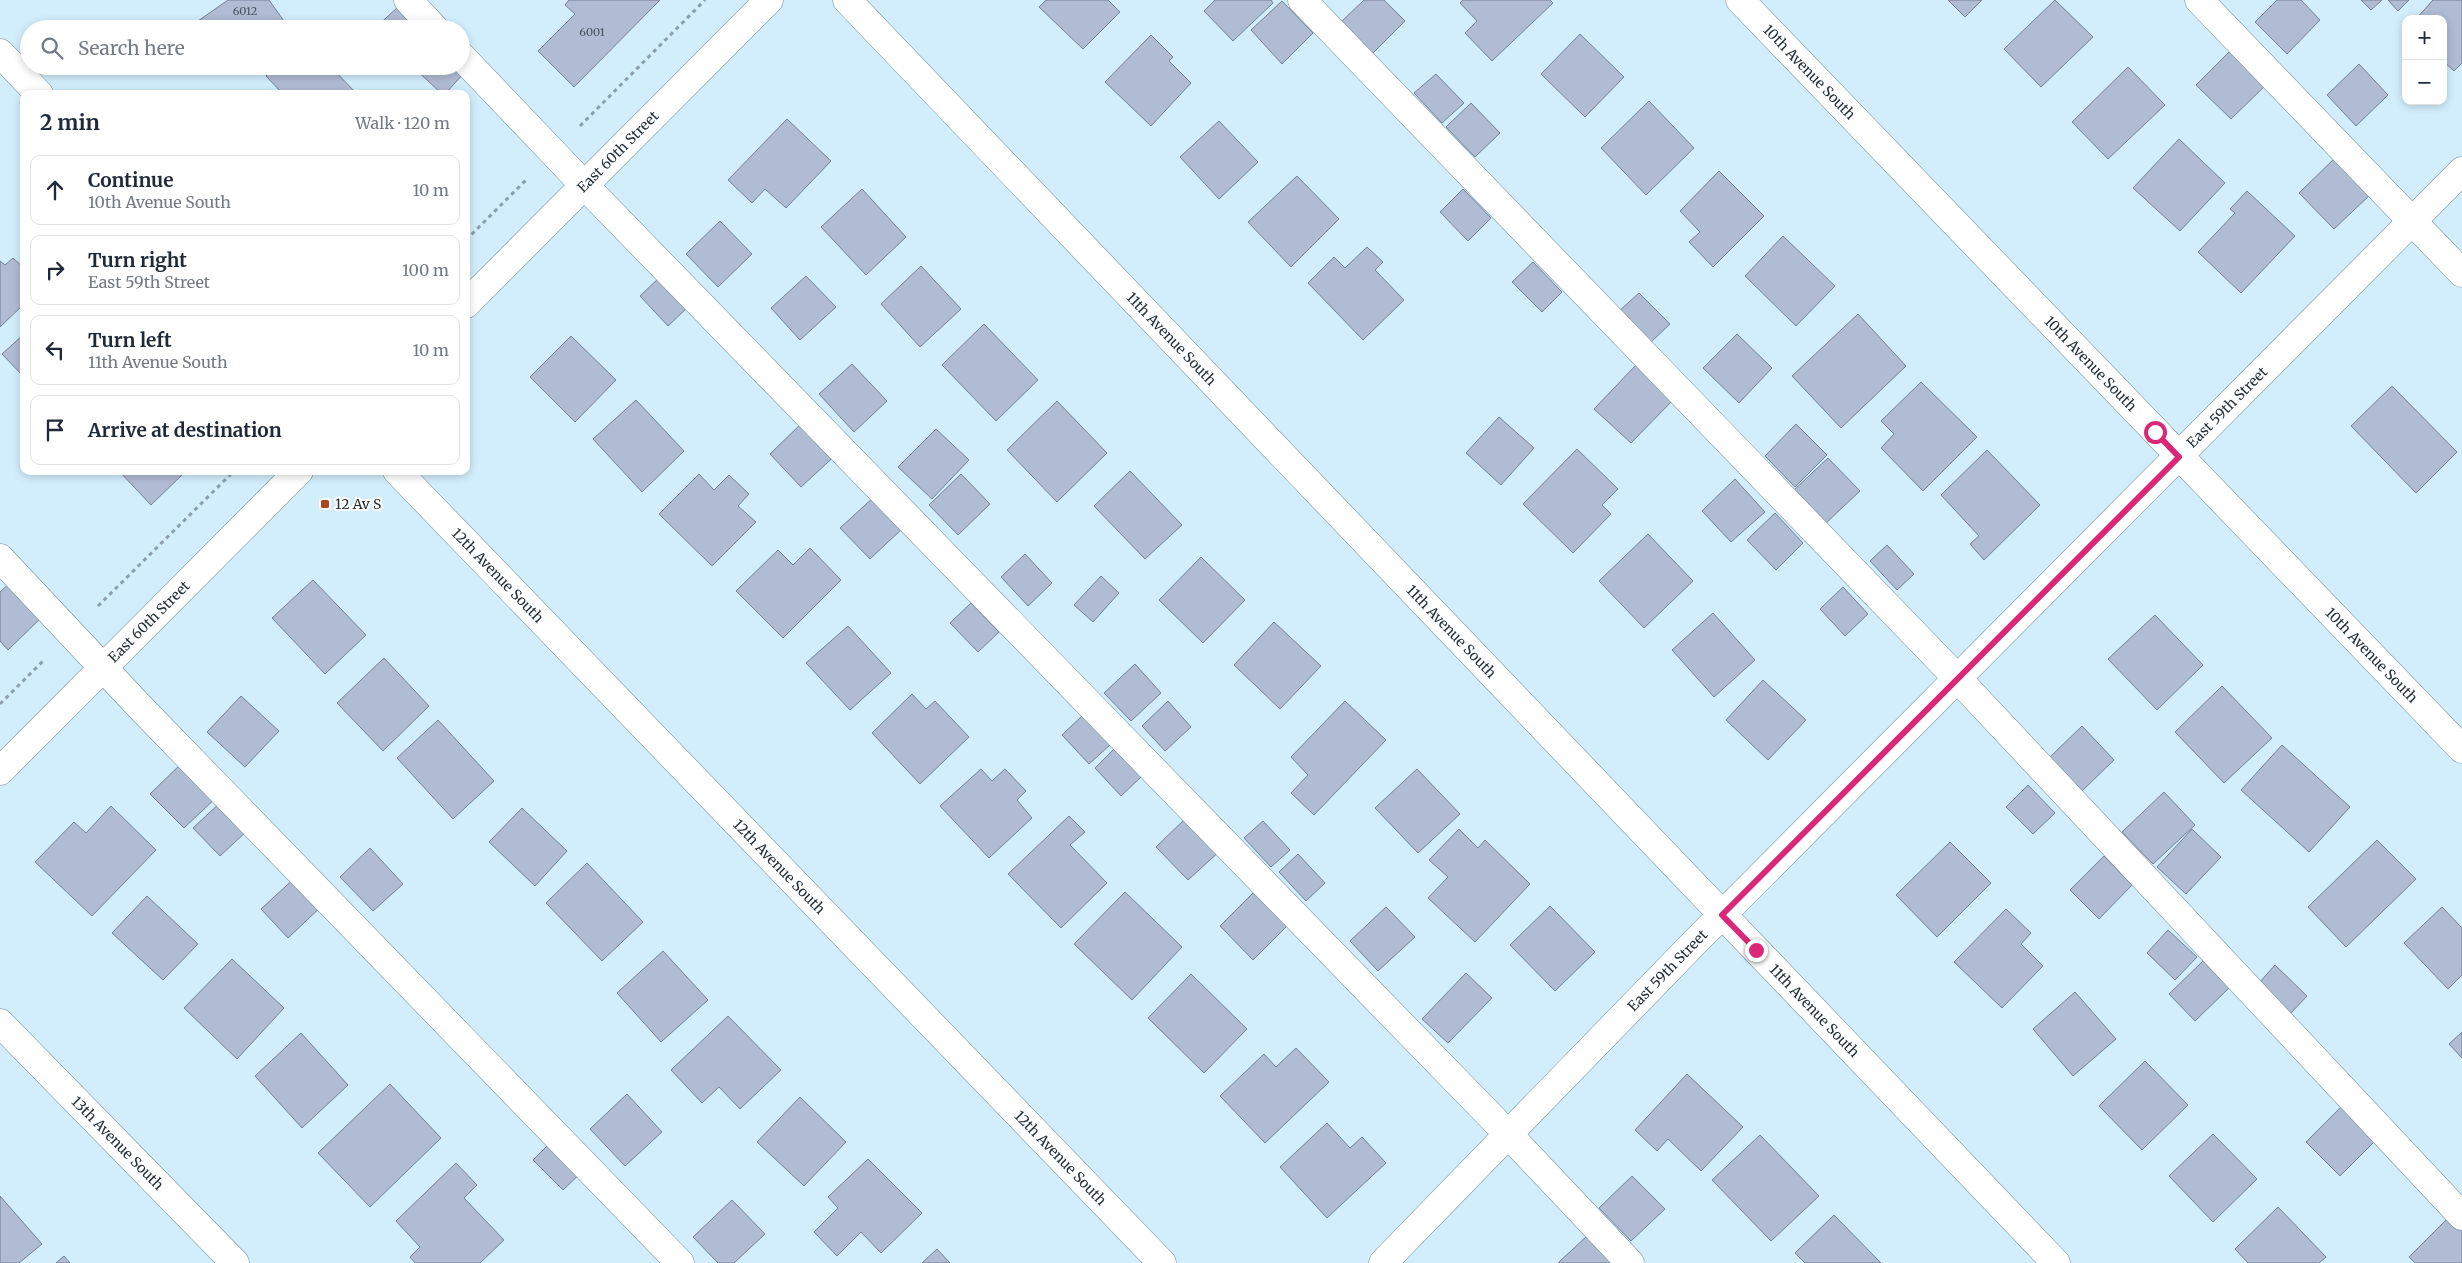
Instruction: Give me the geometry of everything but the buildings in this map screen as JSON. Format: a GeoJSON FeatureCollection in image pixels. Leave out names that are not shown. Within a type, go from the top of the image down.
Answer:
{"type":"FeatureCollection","features":[{"type":"Feature","properties":{"kind":"street"},"geometry":{"type":"LineString","coordinates":[[408,0],[427,20]]}},
{"type":"Feature","properties":{"kind":"street","name":"East 60th Street"},"geometry":{"type":"LineString","coordinates":[[470,300],[769,0]]}},
{"type":"Feature","properties":{"kind":"street","name":"11th Avenue South"},"geometry":{"type":"LineString","coordinates":[[847,0],[2056,1263]]}},
{"type":"Feature","properties":{"kind":"street"},"geometry":{"type":"LineString","coordinates":[[1302,0],[1958,679],[2462,1216]]}},
{"type":"Feature","properties":{"kind":"street","name":"10th Avenue South"},"geometry":{"type":"LineString","coordinates":[[1740,0],[2462,749]]}},
{"type":"Feature","properties":{"kind":"street"},"geometry":{"type":"LineString","coordinates":[[2199,0],[2462,273]]}},
{"type":"Feature","properties":{"kind":"street"},"geometry":{"type":"LineString","coordinates":[[0,53],[20,74]]}},
{"type":"Feature","properties":{"kind":"street"},"geometry":{"type":"LineString","coordinates":[[470,65],[1508,1134],[1630,1263]]}},
{"type":"Feature","properties":{"kind":"street"},"geometry":{"type":"LineString","coordinates":[[21,75],[35,90]]}},
{"type":"Feature","properties":{"kind":"street","name":"East 59th Street"},"geometry":{"type":"LineString","coordinates":[[1383,1263],[1722,915],[2462,171]]}},
{"type":"Feature","properties":{"kind":"street","name":"East 60th Street"},"geometry":{"type":"LineString","coordinates":[[0,771],[295,475]]}},
{"type":"Feature","properties":{"kind":"street","name":"12th Avenue South"},"geometry":{"type":"LineString","coordinates":[[401,475],[1162,1263]]}},
{"type":"Feature","properties":{"kind":"street"},"geometry":{"type":"LineString","coordinates":[[0,558],[103,668],[680,1263]]}},
{"type":"Feature","properties":{"kind":"street","name":"13th Avenue South"},"geometry":{"type":"LineString","coordinates":[[0,1023],[235,1263]]}},
{"type":"Feature","properties":{"kind":"path"},"geometry":{"type":"LineString","coordinates":[[470,236],[705,0]]}},
{"type":"Feature","properties":{"kind":"path"},"geometry":{"type":"LineString","coordinates":[[0,704],[230,475]]}},
{"type":"Feature","properties":{"kind":"place","name":"12 Av S"},"geometry":{"type":"Point","coordinates":[325,504]}},
{"type":"Feature","properties":{"kind":"route"},"geometry":{"type":"LineString","coordinates":[[1756,950],[1722,915],[2179,457],[2155,432]]}}]}
